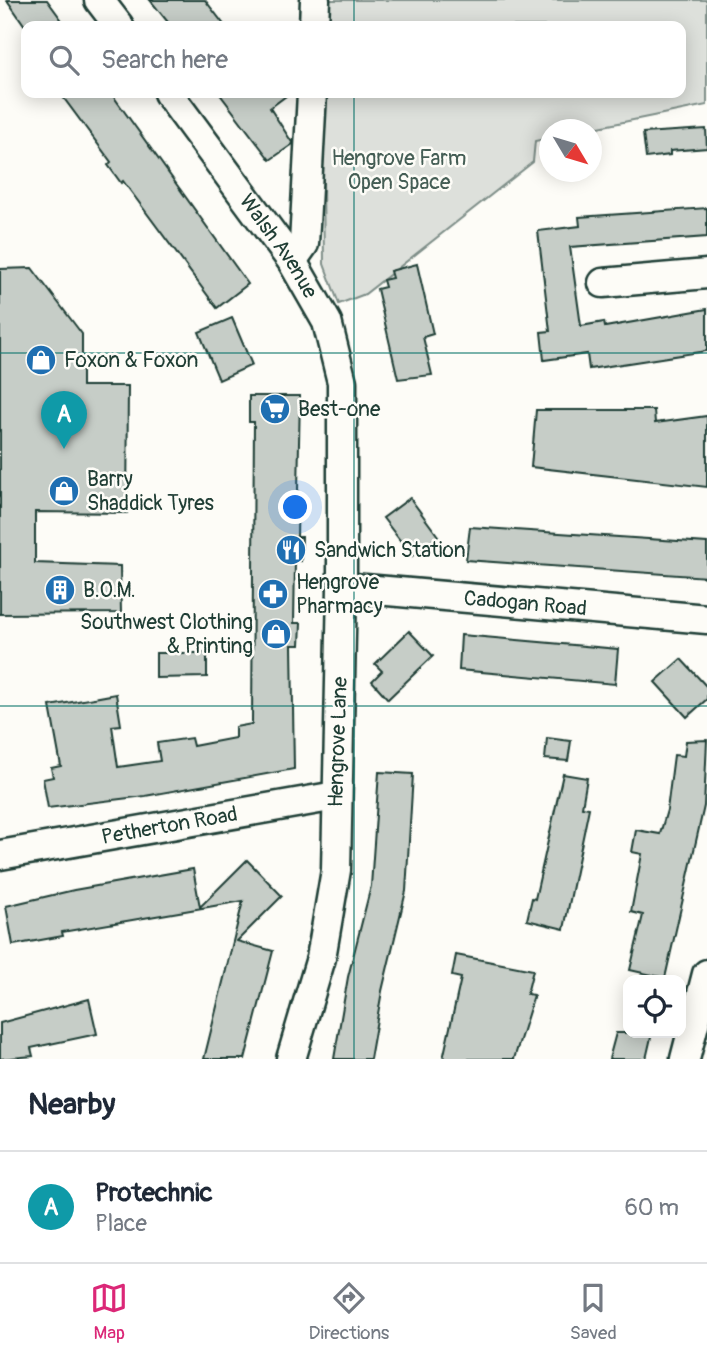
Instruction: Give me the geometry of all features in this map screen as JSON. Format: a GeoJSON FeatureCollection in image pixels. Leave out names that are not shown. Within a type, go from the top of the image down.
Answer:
{"type":"FeatureCollection","features":[{"type":"Feature","properties":{"kind":"street"},"geometry":{"type":"LineString","coordinates":[[99,0],[115,21]]}},
{"type":"Feature","properties":{"kind":"street"},"geometry":{"type":"LineString","coordinates":[[314,21],[315,0]]}},
{"type":"Feature","properties":{"kind":"street","name":"Walsh Avenue"},"geometry":{"type":"LineString","coordinates":[[172,98],[292,261],[327,322],[342,382],[344,419]]}},
{"type":"Feature","properties":{"kind":"street"},"geometry":{"type":"LineString","coordinates":[[292,261],[304,244],[312,98]]}},
{"type":"Feature","properties":{"kind":"street"},"geometry":{"type":"LineString","coordinates":[[603,283],[707,274]]}},
{"type":"Feature","properties":{"kind":"street","name":"Hengrove Lane"},"geometry":{"type":"LineString","coordinates":[[291,1059],[321,958],[336,870],[344,419]]}},
{"type":"Feature","properties":{"kind":"street","name":"Cadogan Road"},"geometry":{"type":"LineString","coordinates":[[342,587],[707,619]]}},
{"type":"Feature","properties":{"kind":"street","name":"Petherton Road"},"geometry":{"type":"LineString","coordinates":[[0,855],[336,796]]}},
{"type":"Feature","properties":{"kind":"street"},"geometry":{"type":"LineString","coordinates":[[685,1059],[707,974]]}},
{"type":"Feature","properties":{"kind":"green space","name":"Hengrove Farm Open Space"},"geometry":{"type":"Polygon","coordinates":[[[321,0],[707,0],[707,105],[602,126],[602,119],[539,119],[539,140],[535,141],[533,162],[365,294],[339,304],[324,264],[322,98],[686,98],[686,21],[321,21],[321,0]]]}},
{"type":"Feature","properties":{"kind":"building"},"geometry":{"type":"Polygon","coordinates":[[[7,0],[47,0],[62,21],[22,21],[7,0]]]}},
{"type":"Feature","properties":{"kind":"building"},"geometry":{"type":"Polygon","coordinates":[[[150,0],[205,0],[221,21],[167,21],[150,0]]]}},
{"type":"Feature","properties":{"kind":"building"},"geometry":{"type":"Polygon","coordinates":[[[64,98],[115,98],[248,284],[217,308],[123,181],[121,183],[108,165],[111,162],[64,98]]]}},
{"type":"Feature","properties":{"kind":"building"},"geometry":{"type":"Polygon","coordinates":[[[223,98],[283,98],[270,108],[293,144],[270,160],[223,98]]]}},
{"type":"Feature","properties":{"kind":"building"},"geometry":{"type":"Polygon","coordinates":[[[706,129],[707,148],[670,151],[670,155],[646,158],[643,133],[706,129]]]}},
{"type":"Feature","properties":{"kind":"building"},"geometry":{"type":"Polygon","coordinates":[[[707,208],[707,237],[570,247],[581,326],[604,322],[605,327],[707,309],[707,351],[589,369],[587,354],[544,360],[541,332],[550,331],[538,231],[580,226],[579,217],[707,208]]]}},
{"type":"Feature","properties":{"kind":"building"},"geometry":{"type":"Polygon","coordinates":[[[417,264],[433,334],[423,337],[432,375],[398,379],[377,289],[385,287],[383,280],[392,278],[390,271],[417,264]]]}},
{"type":"Feature","properties":{"kind":"building"},"geometry":{"type":"Polygon","coordinates":[[[32,268],[82,334],[82,386],[128,386],[127,513],[35,512],[35,563],[120,566],[121,613],[0,614],[0,269],[32,268]]]}},
{"type":"Feature","properties":{"kind":"building"},"geometry":{"type":"Polygon","coordinates":[[[232,318],[252,365],[219,380],[199,332],[232,318]]]}},
{"type":"Feature","properties":{"kind":"building"},"geometry":{"type":"Polygon","coordinates":[[[249,396],[300,396],[297,537],[302,537],[301,561],[295,560],[294,623],[301,623],[300,645],[292,645],[294,769],[145,796],[48,808],[43,779],[53,777],[51,768],[61,766],[50,706],[116,694],[121,725],[112,726],[118,767],[160,761],[157,743],[191,738],[193,746],[235,738],[235,727],[252,724],[254,422],[249,422],[249,396]]]}},
{"type":"Feature","properties":{"kind":"building"},"geometry":{"type":"Polygon","coordinates":[[[536,410],[654,410],[655,423],[707,416],[707,487],[531,467],[536,410]]]}},
{"type":"Feature","properties":{"kind":"building"},"geometry":{"type":"Polygon","coordinates":[[[410,498],[438,536],[412,556],[383,518],[410,498]]]}},
{"type":"Feature","properties":{"kind":"building"},"geometry":{"type":"Polygon","coordinates":[[[470,527],[707,543],[707,577],[466,560],[470,527]]]}},
{"type":"Feature","properties":{"kind":"building"},"geometry":{"type":"Polygon","coordinates":[[[409,631],[433,656],[388,699],[372,681],[382,671],[375,664],[409,631]]]}},
{"type":"Feature","properties":{"kind":"building"},"geometry":{"type":"Polygon","coordinates":[[[461,635],[618,649],[615,684],[459,670],[461,635]]]}},
{"type":"Feature","properties":{"kind":"building"},"geometry":{"type":"Polygon","coordinates":[[[156,653],[207,653],[207,677],[156,678],[156,653]]]}},
{"type":"Feature","properties":{"kind":"building"},"geometry":{"type":"Polygon","coordinates":[[[681,659],[707,687],[707,699],[687,717],[655,682],[681,659]]]}},
{"type":"Feature","properties":{"kind":"building"},"geometry":{"type":"Polygon","coordinates":[[[547,738],[571,741],[568,761],[545,759],[547,738]]]}},
{"type":"Feature","properties":{"kind":"building"},"geometry":{"type":"Polygon","coordinates":[[[707,740],[704,806],[666,975],[652,975],[630,970],[643,915],[631,912],[642,854],[632,852],[636,830],[660,834],[667,810],[674,755],[684,756],[686,741],[707,740]]]}},
{"type":"Feature","properties":{"kind":"building"},"geometry":{"type":"Polygon","coordinates":[[[379,772],[413,774],[406,891],[382,991],[370,1059],[334,1059],[348,977],[371,886],[379,772]]]}},
{"type":"Feature","properties":{"kind":"building"},"geometry":{"type":"Polygon","coordinates":[[[563,774],[587,778],[582,807],[589,808],[564,929],[527,920],[532,898],[535,899],[563,774]]]}},
{"type":"Feature","properties":{"kind":"building"},"geometry":{"type":"Polygon","coordinates":[[[247,860],[282,896],[237,941],[273,951],[245,1059],[204,1059],[243,901],[62,932],[63,936],[13,945],[6,906],[74,890],[193,869],[200,907],[247,860]]]}},
{"type":"Feature","properties":{"kind":"building"},"geometry":{"type":"Polygon","coordinates":[[[456,955],[533,970],[527,994],[534,995],[514,1059],[443,1059],[461,978],[452,976],[456,955]]]}},
{"type":"Feature","properties":{"kind":"building"},"geometry":{"type":"Polygon","coordinates":[[[89,999],[97,1034],[31,1048],[33,1056],[0,1059],[0,1023],[89,999]]]}},
{"type":"Feature","properties":{"kind":"building"},"geometry":{"type":"Polygon","coordinates":[[[616,1033],[623,1033],[623,1038],[651,1038],[646,1059],[609,1059],[616,1033]]]}},
{"type":"Feature","properties":{"kind":"place","name":"Foxon & Foxon"},"geometry":{"type":"Point","coordinates":[41,360]}},
{"type":"Feature","properties":{"kind":"place","name":"Best-one"},"geometry":{"type":"Point","coordinates":[275,409]}},
{"type":"Feature","properties":{"kind":"place","name":"Protechnic"},"geometry":{"type":"Point","coordinates":[64,449]}},
{"type":"Feature","properties":{"kind":"place","name":"Barry Shaddick Tyres"},"geometry":{"type":"Point","coordinates":[64,491]}},
{"type":"Feature","properties":{"kind":"place","name":"Sandwich Station"},"geometry":{"type":"Point","coordinates":[291,550]}},
{"type":"Feature","properties":{"kind":"place","name":"B.O.M."},"geometry":{"type":"Point","coordinates":[60,590]}},
{"type":"Feature","properties":{"kind":"place","name":"Hengrove Pharmacy"},"geometry":{"type":"Point","coordinates":[273,594]}},
{"type":"Feature","properties":{"kind":"place","name":"Southwest Clothing & Printing"},"geometry":{"type":"Point","coordinates":[276,634]}}]}
